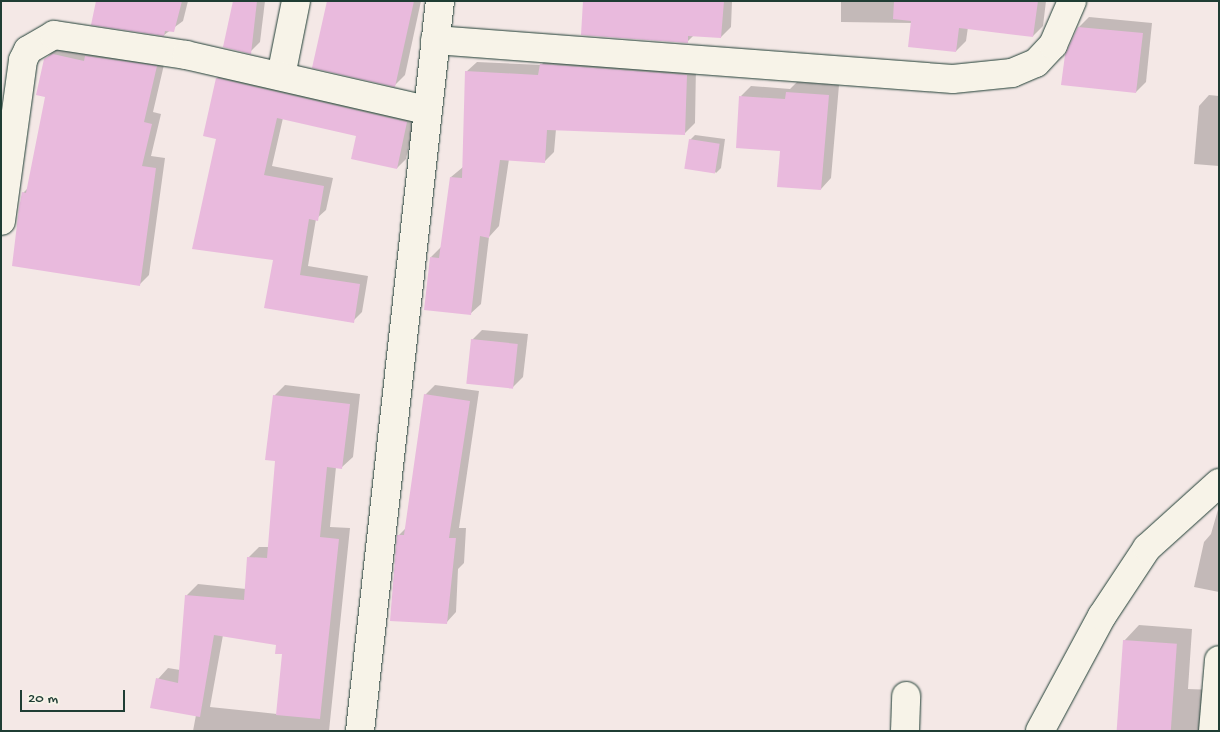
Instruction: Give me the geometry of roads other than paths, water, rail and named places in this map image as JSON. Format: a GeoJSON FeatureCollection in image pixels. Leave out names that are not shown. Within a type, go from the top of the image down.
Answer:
{"type":"FeatureCollection","features":[{"type":"Feature","properties":{"kind":"street"},"geometry":{"type":"LineString","coordinates":[[281,76],[296,1]]}},
{"type":"Feature","properties":{"kind":"street"},"geometry":{"type":"LineString","coordinates":[[360,731],[440,1]]}},
{"type":"Feature","properties":{"kind":"street"},"geometry":{"type":"LineString","coordinates":[[435,40],[953,79],[1012,73],[1036,63],[1053,46],[1072,1]]}},
{"type":"Feature","properties":{"kind":"street"},"geometry":{"type":"LineString","coordinates":[[1,221],[23,60],[39,42],[54,35],[186,55],[427,110]]}},
{"type":"Feature","properties":{"kind":"street"},"geometry":{"type":"LineString","coordinates":[[1040,731],[1102,616],[1147,548],[1219,483]]}},
{"type":"Feature","properties":{"kind":"street"},"geometry":{"type":"LineString","coordinates":[[1213,731],[1219,660]]}},
{"type":"Feature","properties":{"kind":"street"},"geometry":{"type":"LineString","coordinates":[[905,731],[906,696]]}}]}
